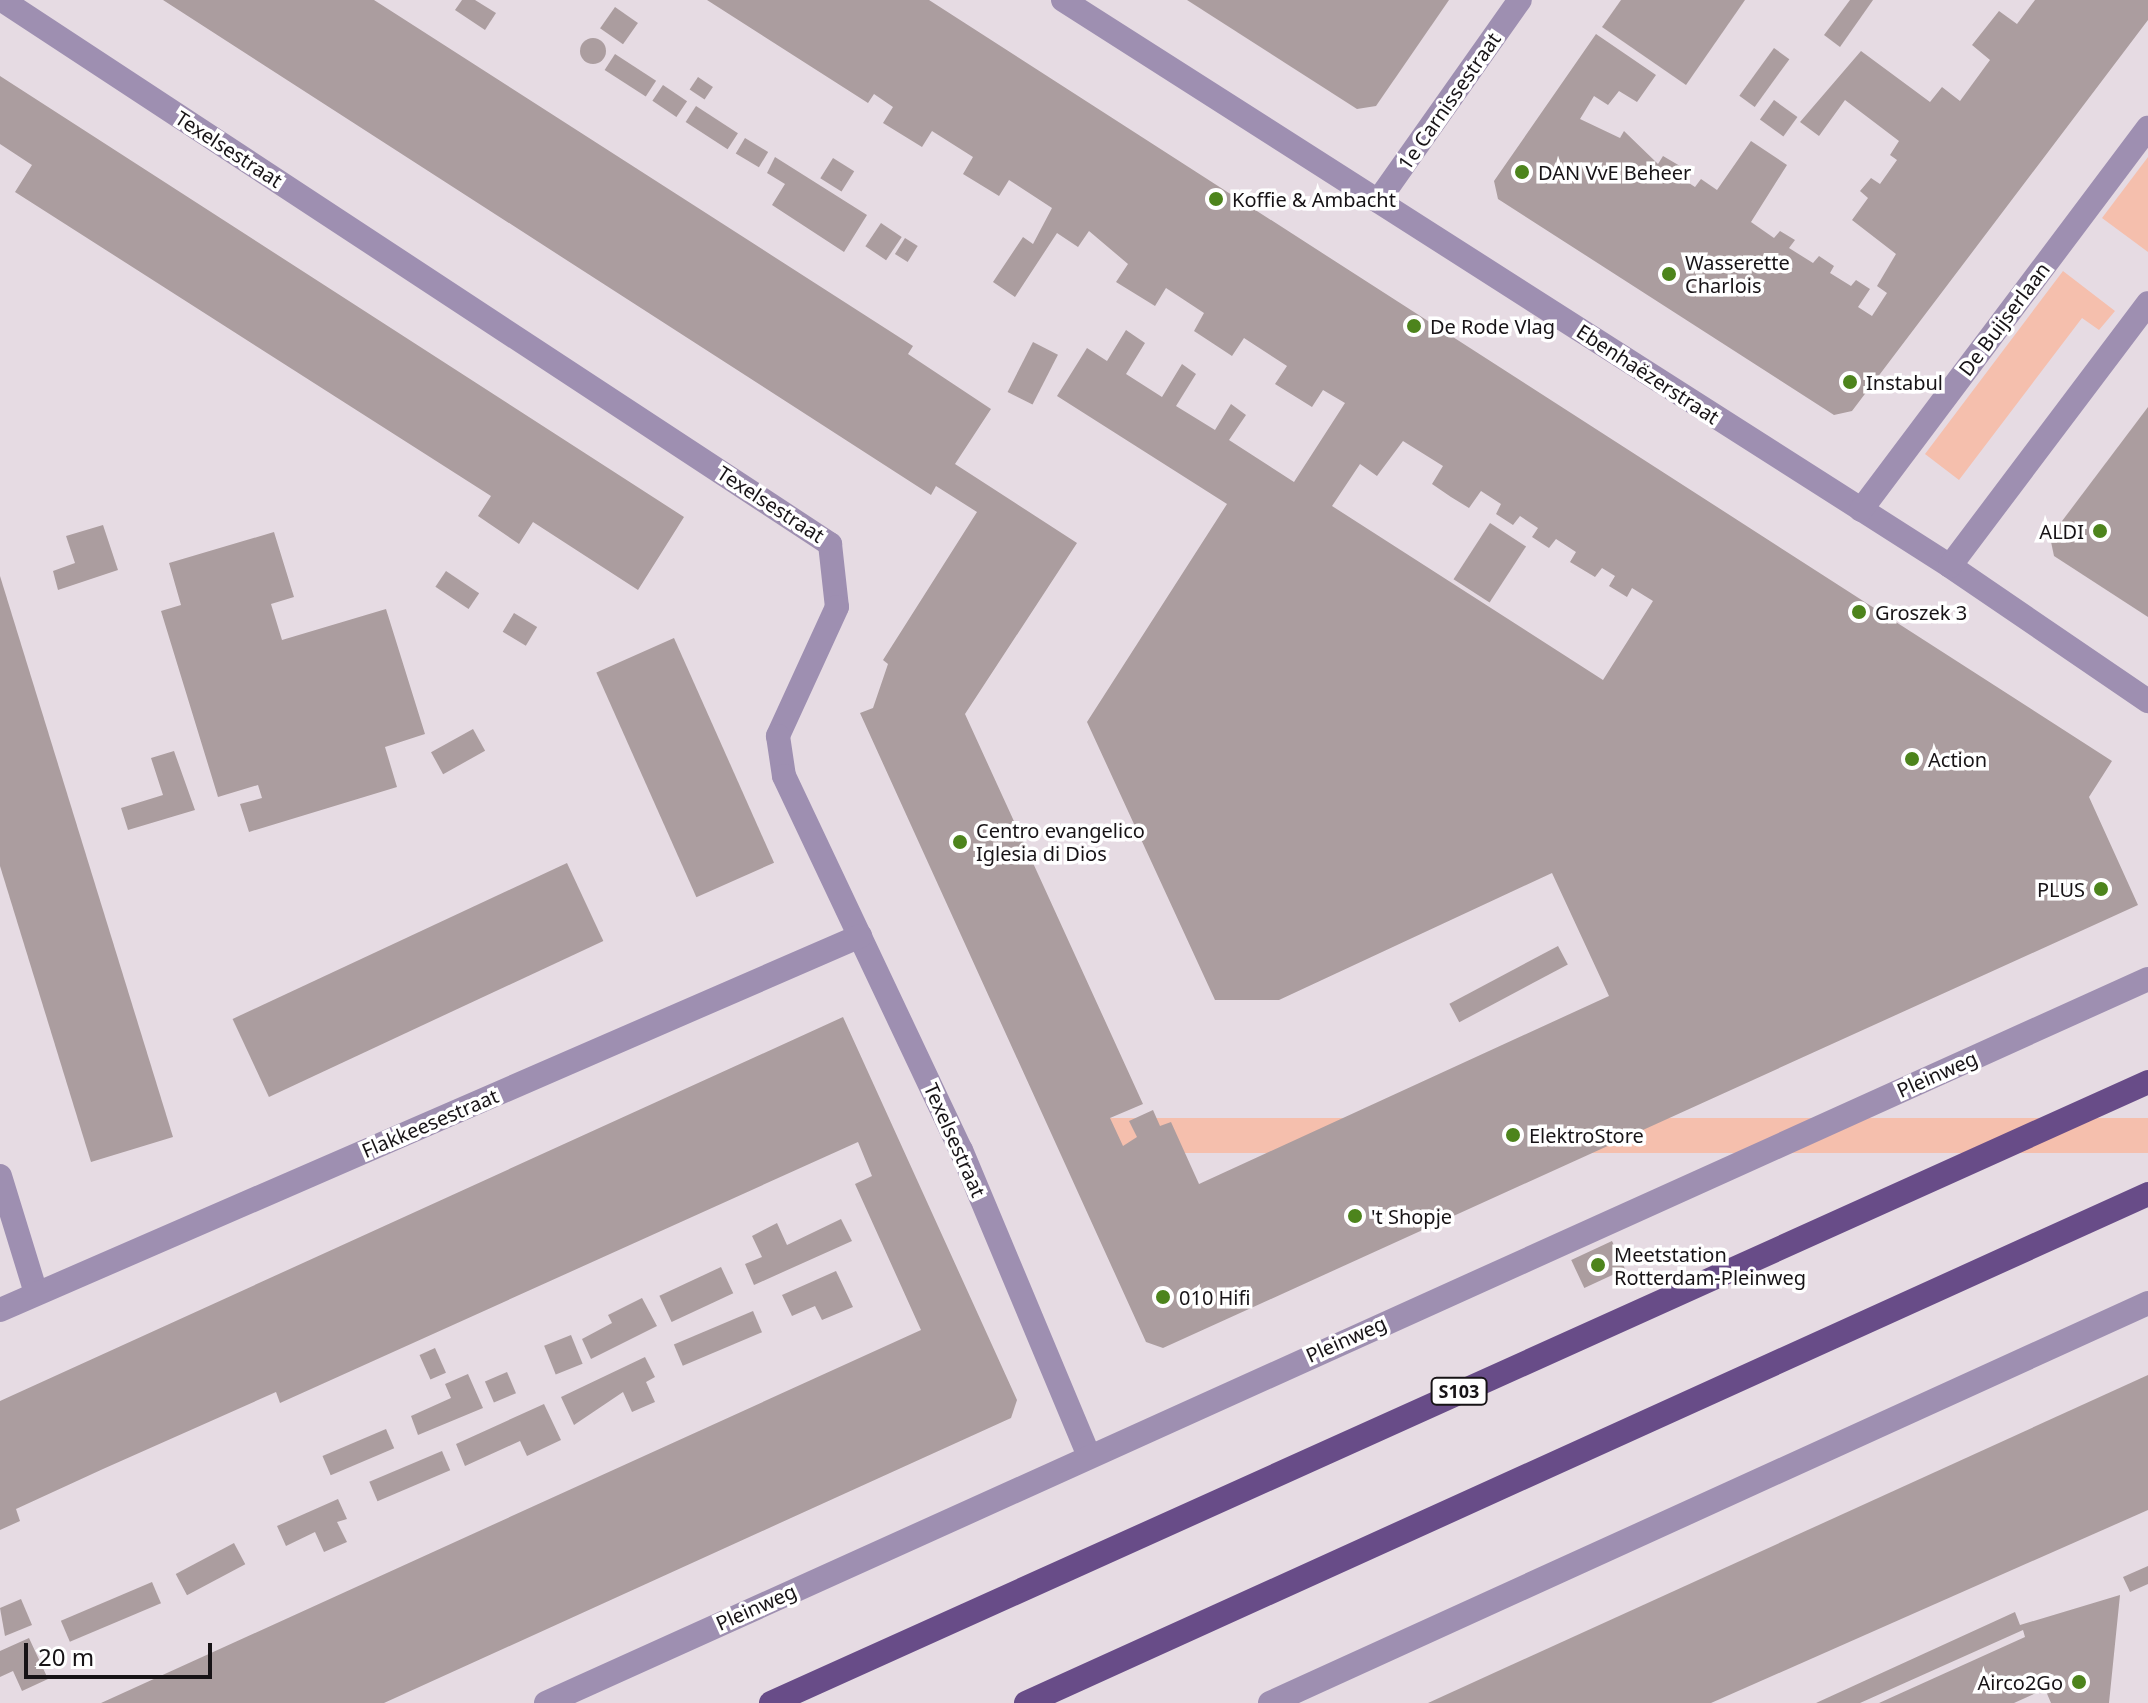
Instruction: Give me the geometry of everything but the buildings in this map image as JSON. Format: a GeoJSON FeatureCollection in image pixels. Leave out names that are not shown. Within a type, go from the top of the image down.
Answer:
{"type":"FeatureCollection","features":[{"type":"Feature","properties":{"kind":"main road","name":"S103"},"geometry":{"type":"LineString","coordinates":[[771,1703],[2148,1082]]}},
{"type":"Feature","properties":{"kind":"main road"},"geometry":{"type":"LineString","coordinates":[[1026,1703],[2148,1194]]}},
{"type":"Feature","properties":{"kind":"street","name":"Texelsestraat"},"geometry":{"type":"LineString","coordinates":[[2,0],[830,544],[837,607],[778,736],[784,776],[961,1150],[1089,1456]]}},
{"type":"Feature","properties":{"kind":"street","name":"Ebenhaëzerstraat"},"geometry":{"type":"LineString","coordinates":[[1063,0],[1950,566],[2148,701]]}},
{"type":"Feature","properties":{"kind":"street","name":"1e Carnissestraat"},"geometry":{"type":"LineString","coordinates":[[1378,201],[1520,0]]}},
{"type":"Feature","properties":{"kind":"street","name":"De Buijserlaan"},"geometry":{"type":"LineString","coordinates":[[1861,510],[2148,128]]}},
{"type":"Feature","properties":{"kind":"street"},"geometry":{"type":"LineString","coordinates":[[1950,566],[2148,303]]}},
{"type":"Feature","properties":{"kind":"street","name":"Flakkeesestraat"},"geometry":{"type":"LineString","coordinates":[[0,1310],[860,936]]}},
{"type":"Feature","properties":{"kind":"street","name":"Pleinweg"},"geometry":{"type":"LineString","coordinates":[[546,1703],[2148,979]]}},
{"type":"Feature","properties":{"kind":"street"},"geometry":{"type":"LineString","coordinates":[[0,1176],[36,1293]]}},
{"type":"Feature","properties":{"kind":"street"},"geometry":{"type":"LineString","coordinates":[[1270,1703],[2148,1303]]}},
{"type":"Feature","properties":{"kind":"shaded area"},"geometry":{"type":"Polygon","coordinates":[[[2148,157],[2148,252],[2102,218],[2148,157]]]}},
{"type":"Feature","properties":{"kind":"shaded area"},"geometry":{"type":"Polygon","coordinates":[[[2063,271],[2115,311],[2099,330],[2082,318],[1959,480],[1925,454],[2063,271]]]}},
{"type":"Feature","properties":{"kind":"shaded area"},"geometry":{"type":"Polygon","coordinates":[[[1098,1118],[2148,1118],[2148,1153],[1098,1153],[1098,1118]]]}},
{"type":"Feature","properties":{"kind":"place","name":"DAN VvE Beheer"},"geometry":{"type":"Point","coordinates":[1522,172]}},
{"type":"Feature","properties":{"kind":"place","name":"Koffie & Ambacht"},"geometry":{"type":"Point","coordinates":[1216,199]}},
{"type":"Feature","properties":{"kind":"place","name":"Wasserette Charlois"},"geometry":{"type":"Point","coordinates":[1669,274]}},
{"type":"Feature","properties":{"kind":"place","name":"De Rode Vlag"},"geometry":{"type":"Point","coordinates":[1414,326]}},
{"type":"Feature","properties":{"kind":"place","name":"Instabul"},"geometry":{"type":"Point","coordinates":[1850,382]}},
{"type":"Feature","properties":{"kind":"place","name":"ALDI"},"geometry":{"type":"Point","coordinates":[2100,531]}},
{"type":"Feature","properties":{"kind":"place","name":"Groszek 3"},"geometry":{"type":"Point","coordinates":[1859,612]}},
{"type":"Feature","properties":{"kind":"place","name":"Action"},"geometry":{"type":"Point","coordinates":[1912,759]}},
{"type":"Feature","properties":{"kind":"place","name":"Centro evangelico Iglesia di Dios"},"geometry":{"type":"Point","coordinates":[960,842]}},
{"type":"Feature","properties":{"kind":"place","name":"PLUS"},"geometry":{"type":"Point","coordinates":[2101,889]}},
{"type":"Feature","properties":{"kind":"place","name":"ElektroStore"},"geometry":{"type":"Point","coordinates":[1513,1135]}},
{"type":"Feature","properties":{"kind":"place","name":"'t Shopje"},"geometry":{"type":"Point","coordinates":[1355,1216]}},
{"type":"Feature","properties":{"kind":"place","name":"Meetstation Rotterdam-Pleinweg"},"geometry":{"type":"Point","coordinates":[1598,1265]}},
{"type":"Feature","properties":{"kind":"place","name":"010 Hifi"},"geometry":{"type":"Point","coordinates":[1163,1297]}},
{"type":"Feature","properties":{"kind":"place","name":"Airco2Go"},"geometry":{"type":"Point","coordinates":[2079,1682]}}]}
